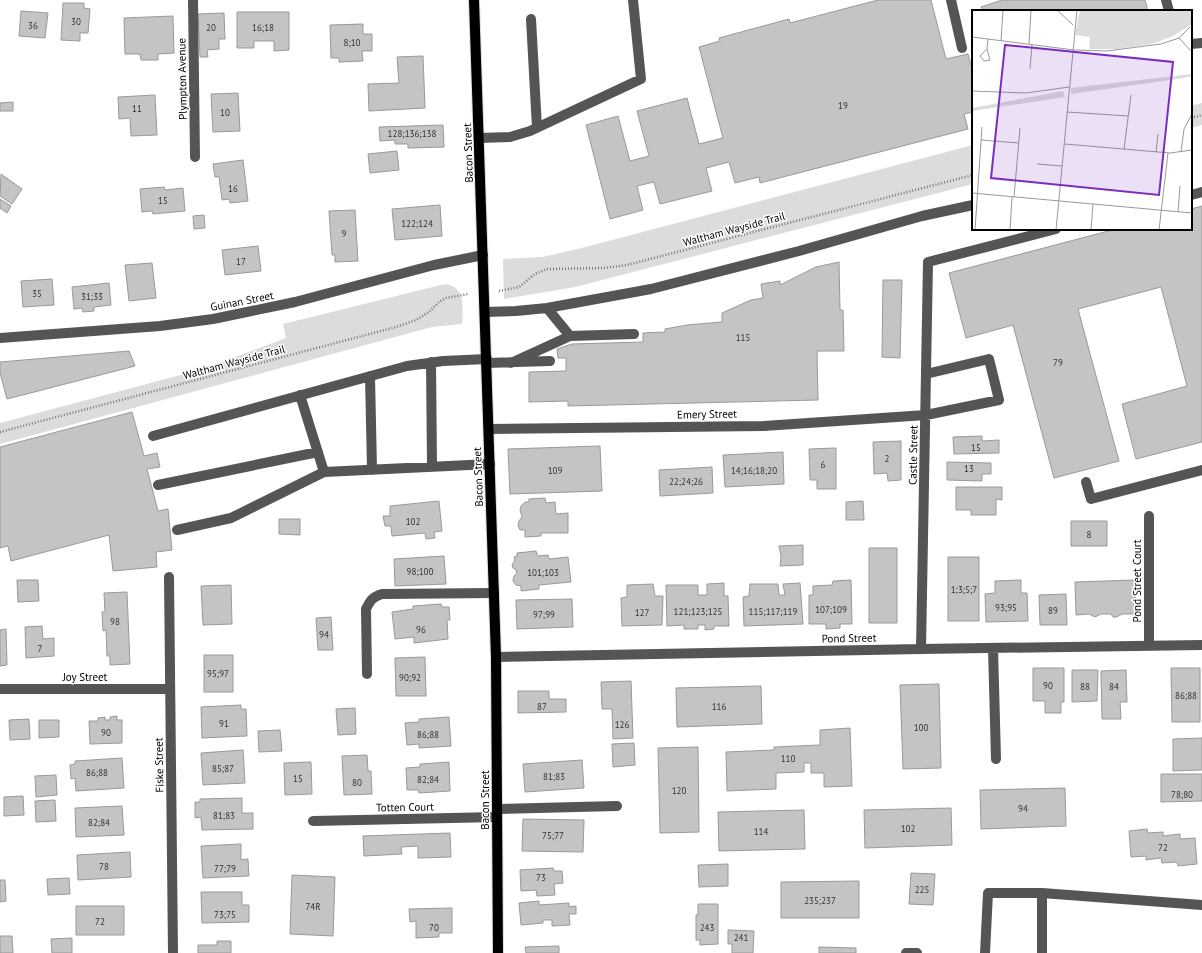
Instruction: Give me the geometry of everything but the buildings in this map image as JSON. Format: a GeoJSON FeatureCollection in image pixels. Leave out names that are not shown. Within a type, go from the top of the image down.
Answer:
{"type":"FeatureCollection","features":[{"type":"Feature","properties":{"kind":"main road","name":"Bacon Street"},"geometry":{"type":"LineString","coordinates":[[474,0],[496,657],[498,953]]}},
{"type":"Feature","properties":{"kind":"street","name":"Plympton Avenue"},"geometry":{"type":"LineString","coordinates":[[194,0],[195,157]]}},
{"type":"Feature","properties":{"kind":"street"},"geometry":{"type":"LineString","coordinates":[[479,138],[510,137],[537,128],[641,79],[633,0]]}},
{"type":"Feature","properties":{"kind":"street"},"geometry":{"type":"LineString","coordinates":[[951,0],[962,48]]}},
{"type":"Feature","properties":{"kind":"street"},"geometry":{"type":"LineString","coordinates":[[1166,0],[1169,10]]}},
{"type":"Feature","properties":{"kind":"street"},"geometry":{"type":"LineString","coordinates":[[531,19],[537,128]]}},
{"type":"Feature","properties":{"kind":"street"},"geometry":{"type":"LineString","coordinates":[[1192,195],[1202,192]]}},
{"type":"Feature","properties":{"kind":"street"},"geometry":{"type":"LineString","coordinates":[[485,312],[547,308],[651,289],[799,251],[922,216],[972,205]]}},
{"type":"Feature","properties":{"kind":"street","name":"Castle Street"},"geometry":{"type":"LineString","coordinates":[[921,649],[928,262],[1052,230]]}},
{"type":"Feature","properties":{"kind":"street","name":"Guinan Street"},"geometry":{"type":"LineString","coordinates":[[0,338],[160,326],[213,319],[301,301],[434,264],[483,255]]}},
{"type":"Feature","properties":{"kind":"street"},"geometry":{"type":"LineString","coordinates":[[547,308],[570,336]]}},
{"type":"Feature","properties":{"kind":"street"},"geometry":{"type":"LineString","coordinates":[[511,363],[570,336],[634,334]]}},
{"type":"Feature","properties":{"kind":"street","name":"Emery Street"},"geometry":{"type":"LineString","coordinates":[[489,429],[764,426],[926,415],[999,400],[989,359],[926,374]]}},
{"type":"Feature","properties":{"kind":"street"},"geometry":{"type":"LineString","coordinates":[[153,436],[407,366],[430,362],[487,361],[511,363],[550,361]]}},
{"type":"Feature","properties":{"kind":"street"},"geometry":{"type":"LineString","coordinates":[[430,362],[432,466]]}},
{"type":"Feature","properties":{"kind":"street"},"geometry":{"type":"LineString","coordinates":[[370,376],[372,470]]}},
{"type":"Feature","properties":{"kind":"street"},"geometry":{"type":"LineString","coordinates":[[300,395],[324,472]]}},
{"type":"Feature","properties":{"kind":"street"},"geometry":{"type":"LineString","coordinates":[[158,485],[318,452]]}},
{"type":"Feature","properties":{"kind":"street"},"geometry":{"type":"LineString","coordinates":[[177,530],[231,518],[324,472],[490,464]]}},
{"type":"Feature","properties":{"kind":"street"},"geometry":{"type":"LineString","coordinates":[[1086,482],[1091,499],[1202,470]]}},
{"type":"Feature","properties":{"kind":"street","name":"Pond Street Court"},"geometry":{"type":"LineString","coordinates":[[1149,516],[1149,646]]}},
{"type":"Feature","properties":{"kind":"street","name":"Fiske Street"},"geometry":{"type":"LineString","coordinates":[[169,577],[173,953]]}},
{"type":"Feature","properties":{"kind":"street"},"geometry":{"type":"LineString","coordinates":[[367,674],[366,609],[370,600],[375,596],[382,594],[494,593]]}},
{"type":"Feature","properties":{"kind":"street","name":"Pond Street"},"geometry":{"type":"LineString","coordinates":[[496,657],[1202,645]]}},
{"type":"Feature","properties":{"kind":"street"},"geometry":{"type":"LineString","coordinates":[[993,648],[996,758]]}},
{"type":"Feature","properties":{"kind":"street","name":"Joy Street"},"geometry":{"type":"LineString","coordinates":[[0,689],[170,689]]}},
{"type":"Feature","properties":{"kind":"street","name":"Totten Court"},"geometry":{"type":"LineString","coordinates":[[313,821],[617,806]]}},
{"type":"Feature","properties":{"kind":"street"},"geometry":{"type":"LineString","coordinates":[[1042,892],[1042,953]]}},
{"type":"Feature","properties":{"kind":"street"},"geometry":{"type":"LineString","coordinates":[[985,953],[988,893],[1042,892],[1202,905]]}},
{"type":"Feature","properties":{"kind":"street"},"geometry":{"type":"LineString","coordinates":[[906,953],[917,953]]}},
{"type":"Feature","properties":{"kind":"path"},"geometry":{"type":"LineString","coordinates":[[1192,118],[1202,115]]}},
{"type":"Feature","properties":{"kind":"path","name":"Waltham Wayside Trail"},"geometry":{"type":"LineString","coordinates":[[501,291],[519,287],[535,274],[547,269],[604,268],[627,265],[972,175]]}},
{"type":"Feature","properties":{"kind":"path","name":"Waltham Wayside Trail"},"geometry":{"type":"LineString","coordinates":[[0,432],[396,327],[416,320],[429,312],[439,302],[446,298],[465,294]]}},
{"type":"Feature","properties":{"kind":"shaded area"},"geometry":{"type":"Polygon","coordinates":[[[1202,103],[1202,125],[1192,128],[1192,106],[1202,103]]]}},
{"type":"Feature","properties":{"kind":"shaded area"},"geometry":{"type":"Polygon","coordinates":[[[972,145],[972,184],[575,287],[504,299],[503,259],[542,257],[578,249],[972,145]]]}},
{"type":"Feature","properties":{"kind":"shaded area"},"geometry":{"type":"Polygon","coordinates":[[[445,284],[457,289],[460,293],[463,305],[462,324],[432,327],[0,444],[0,423],[203,369],[286,338],[283,324],[445,284]]]}}]}
